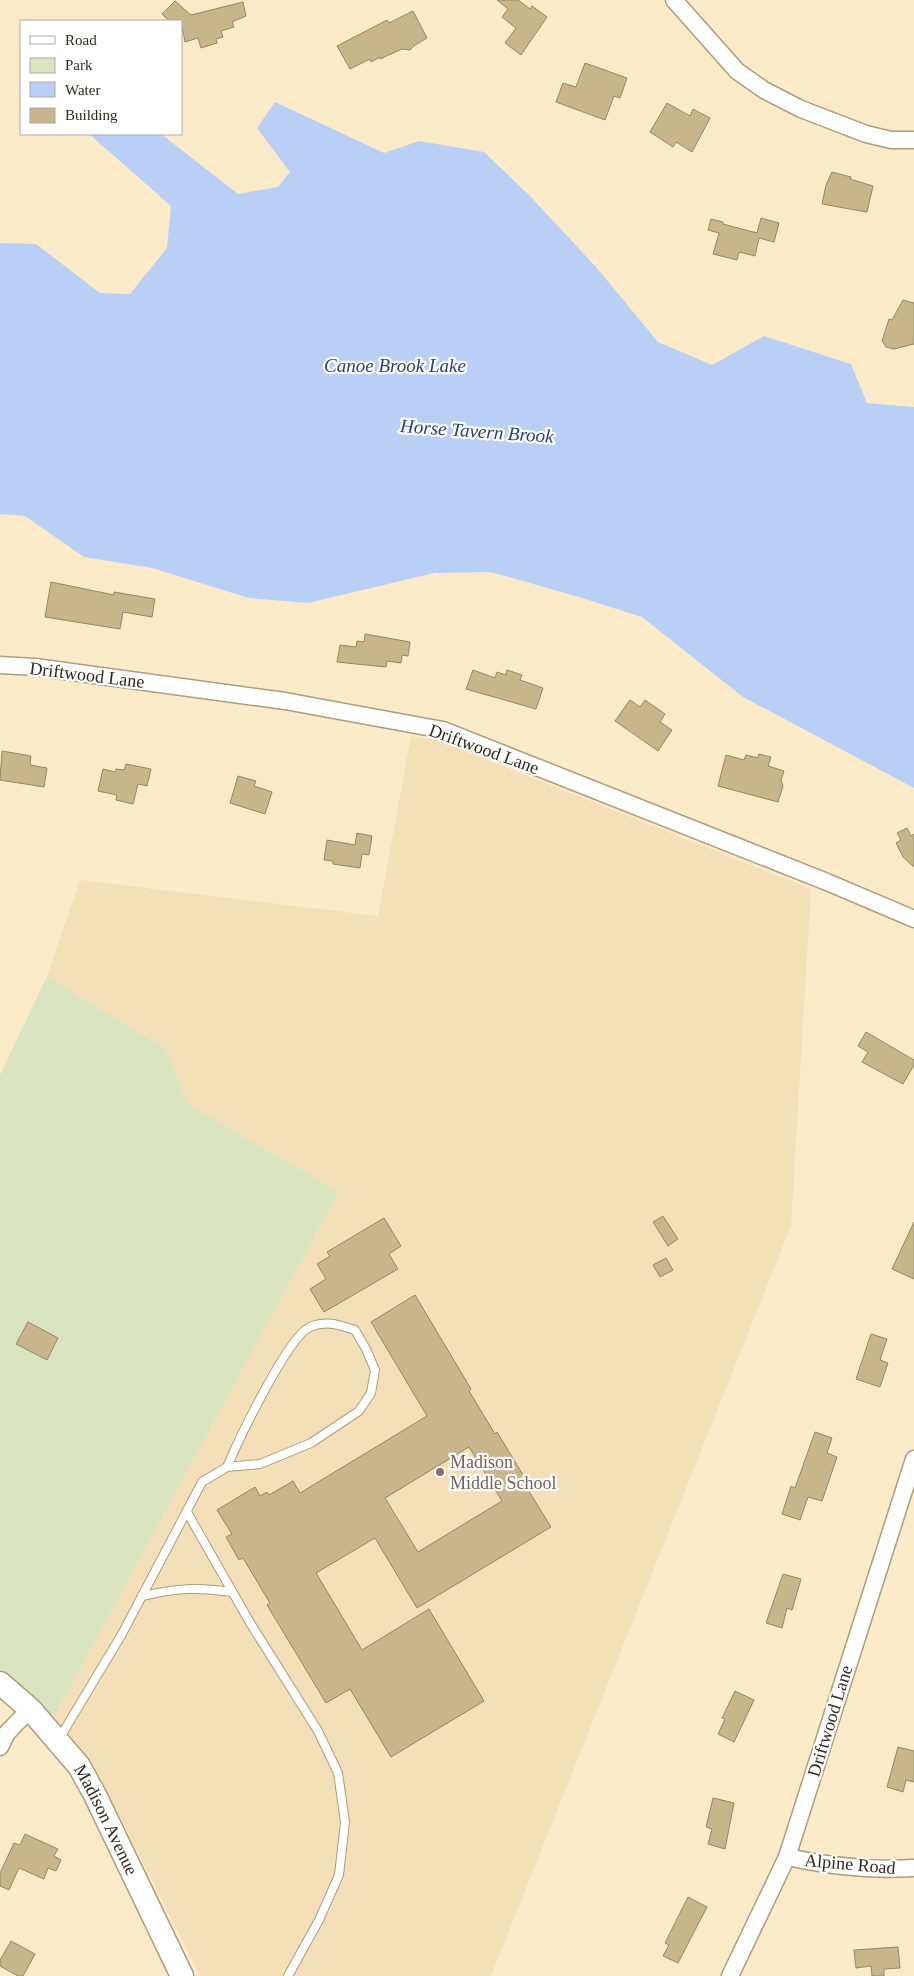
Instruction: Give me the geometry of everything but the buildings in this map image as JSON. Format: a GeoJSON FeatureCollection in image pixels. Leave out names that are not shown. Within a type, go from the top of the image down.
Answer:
{"type":"FeatureCollection","features":[{"type":"Feature","properties":{"kind":"street"},"geometry":{"type":"LineString","coordinates":[[674,0],[737,71],[764,90],[801,109],[866,134],[891,140],[914,140]]}},
{"type":"Feature","properties":{"kind":"street","name":"Driftwood Lane"},"geometry":{"type":"LineString","coordinates":[[0,665],[35,667],[285,701],[444,730],[827,882],[914,919]]}},
{"type":"Feature","properties":{"kind":"street","name":"Driftwood Lane"},"geometry":{"type":"LineString","coordinates":[[730,1976],[787,1856],[914,1460]]}},
{"type":"Feature","properties":{"kind":"street","name":"Madison Avenue"},"geometry":{"type":"LineString","coordinates":[[0,1684],[30,1709],[79,1766],[95,1795],[182,1976]]}},
{"type":"Feature","properties":{"kind":"street"},"geometry":{"type":"LineString","coordinates":[[0,1747],[7,1733],[30,1709]]}},
{"type":"Feature","properties":{"kind":"street","name":"Alpine Road"},"geometry":{"type":"LineString","coordinates":[[787,1856],[822,1865],[884,1870],[914,1868]]}},
{"type":"Feature","properties":{"kind":"lane"},"geometry":{"type":"LineString","coordinates":[[58,1740],[142,1596],[202,1482],[227,1468],[260,1464],[310,1443],[360,1411],[371,1393],[374,1370],[366,1349],[355,1330],[330,1322],[309,1327],[292,1343],[235,1447],[227,1468]]}},
{"type":"Feature","properties":{"kind":"lane"},"geometry":{"type":"LineString","coordinates":[[187,1512],[232,1592],[318,1731],[338,1773],[345,1822],[340,1874],[319,1920],[288,1976]]}},
{"type":"Feature","properties":{"kind":"lane"},"geometry":{"type":"LineString","coordinates":[[142,1596],[197,1587],[232,1592]]}},
{"type":"Feature","properties":{"kind":"shaded area","name":"Madison Middle School"},"geometry":{"type":"Polygon","coordinates":[[[411,736],[438,740],[811,889],[791,1226],[491,1976],[200,1976],[99,1775],[53,1719],[339,1192],[188,1104],[166,1049],[47,976],[80,880],[378,916],[411,736]]]}},
{"type":"Feature","properties":{"kind":"green space"},"geometry":{"type":"Polygon","coordinates":[[[47,976],[166,1049],[188,1104],[339,1192],[53,1719],[0,1671],[0,1075],[47,976]]]}},
{"type":"Feature","properties":{"kind":"water","name":"Canoe Brook Lake"},"geometry":{"type":"Polygon","coordinates":[[[275,102],[384,153],[419,141],[484,152],[530,196],[596,267],[658,342],[712,365],[764,336],[851,364],[867,403],[914,407],[914,788],[743,697],[642,617],[582,598],[491,572],[434,573],[308,603],[249,598],[152,568],[84,557],[25,516],[0,514],[0,243],[36,244],[100,293],[130,294],[167,248],[171,206],[90,135],[162,135],[238,194],[278,187],[290,172],[257,128],[275,102]]]}},
{"type":"Feature","properties":{"kind":"place","name":"Madison Middle School"},"geometry":{"type":"Point","coordinates":[440,1472]}},
{"type":"Feature","properties":{"kind":"water label","name":"Horse Tavern Brook"},"geometry":{"type":"Point","coordinates":[477,431]}}]}
